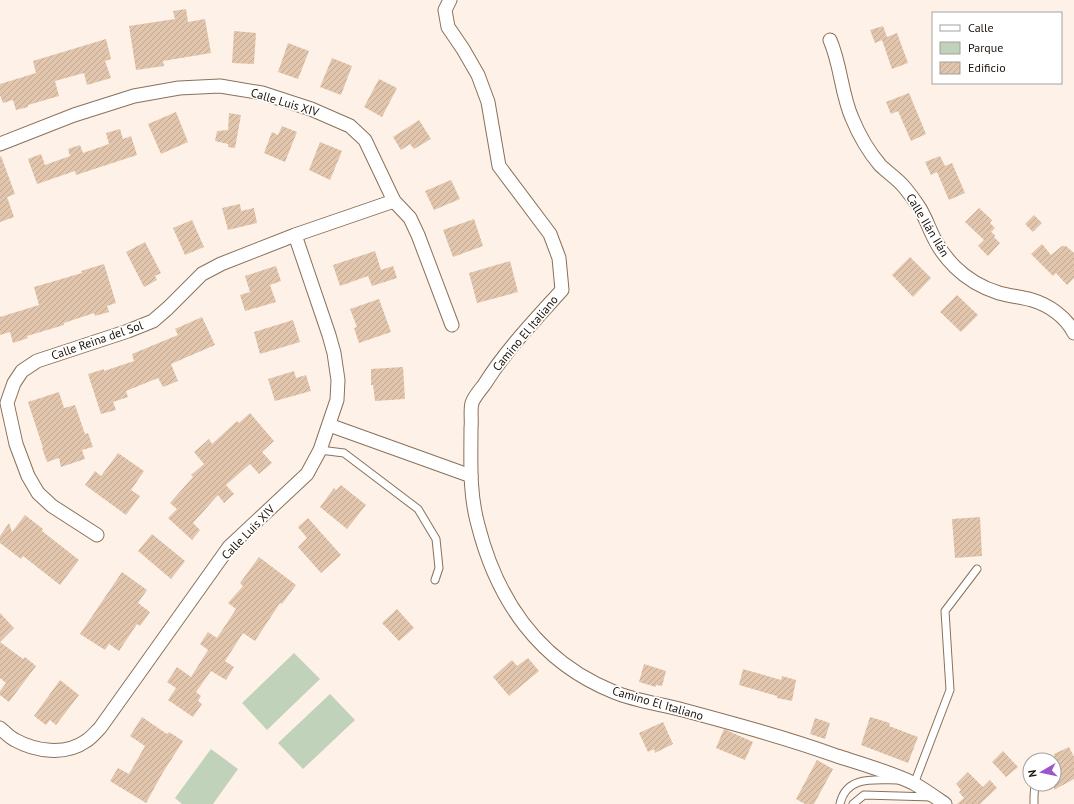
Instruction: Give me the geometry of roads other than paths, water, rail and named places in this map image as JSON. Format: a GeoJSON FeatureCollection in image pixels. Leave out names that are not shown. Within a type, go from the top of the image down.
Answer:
{"type":"FeatureCollection","features":[{"type":"Feature","properties":{"kind":"street","name":"Camino El Italiano"},"geometry":{"type":"LineString","coordinates":[[450,0],[445,10],[448,27],[478,75],[488,102],[499,166],[550,234],[559,258],[562,290],[518,338],[492,371],[472,403],[471,476],[473,499],[483,545],[501,587],[525,626],[537,641],[570,668],[599,685],[633,698],[684,710],[783,738],[856,762],[909,782],[940,800]]}},
{"type":"Feature","properties":{"kind":"street","name":"Calle Ilán Ilán"},"geometry":{"type":"LineString","coordinates":[[830,40],[835,50],[851,117],[859,134],[880,165],[904,187],[920,208],[935,240],[955,267],[980,285],[1000,293],[1032,300],[1052,310],[1063,319],[1074,333]]}},
{"type":"Feature","properties":{"kind":"street","name":"Calle Luis XIV"},"geometry":{"type":"LineString","coordinates":[[0,144],[74,115],[134,96],[179,88],[220,86],[262,93],[311,109],[350,126],[365,140],[394,201],[410,218],[418,235],[452,325]]}},
{"type":"Feature","properties":{"kind":"street","name":"Calle Reina del Sol"},"geometry":{"type":"LineString","coordinates":[[97,535],[52,506],[38,493],[28,476],[16,444],[7,403],[14,384],[22,371],[37,361],[154,321],[202,274],[221,264],[295,235],[394,201]]}},
{"type":"Feature","properties":{"kind":"street","name":"Calle Luis XIV"},"geometry":{"type":"LineString","coordinates":[[0,728],[14,739],[32,747],[50,751],[68,749],[86,742],[100,728],[229,547],[307,474],[320,450],[329,425],[337,400],[338,380],[334,353],[329,335],[295,235]]}},
{"type":"Feature","properties":{"kind":"street"},"geometry":{"type":"LineString","coordinates":[[329,425],[471,476]]}},
{"type":"Feature","properties":{"kind":"lane"},"geometry":{"type":"LineString","coordinates":[[320,450],[344,453],[418,508],[436,539],[438,568],[435,580]]}},
{"type":"Feature","properties":{"kind":"lane"},"geometry":{"type":"LineString","coordinates":[[840,804],[842,796],[847,788],[859,782],[909,782],[950,690],[945,611],[976,569]]}},
{"type":"Feature","properties":{"kind":"lane"},"geometry":{"type":"LineString","coordinates":[[1034,792],[1034,804]]}},
{"type":"Feature","properties":{"kind":"lane"},"geometry":{"type":"LineString","coordinates":[[853,804],[864,795],[940,800]]}}]}
